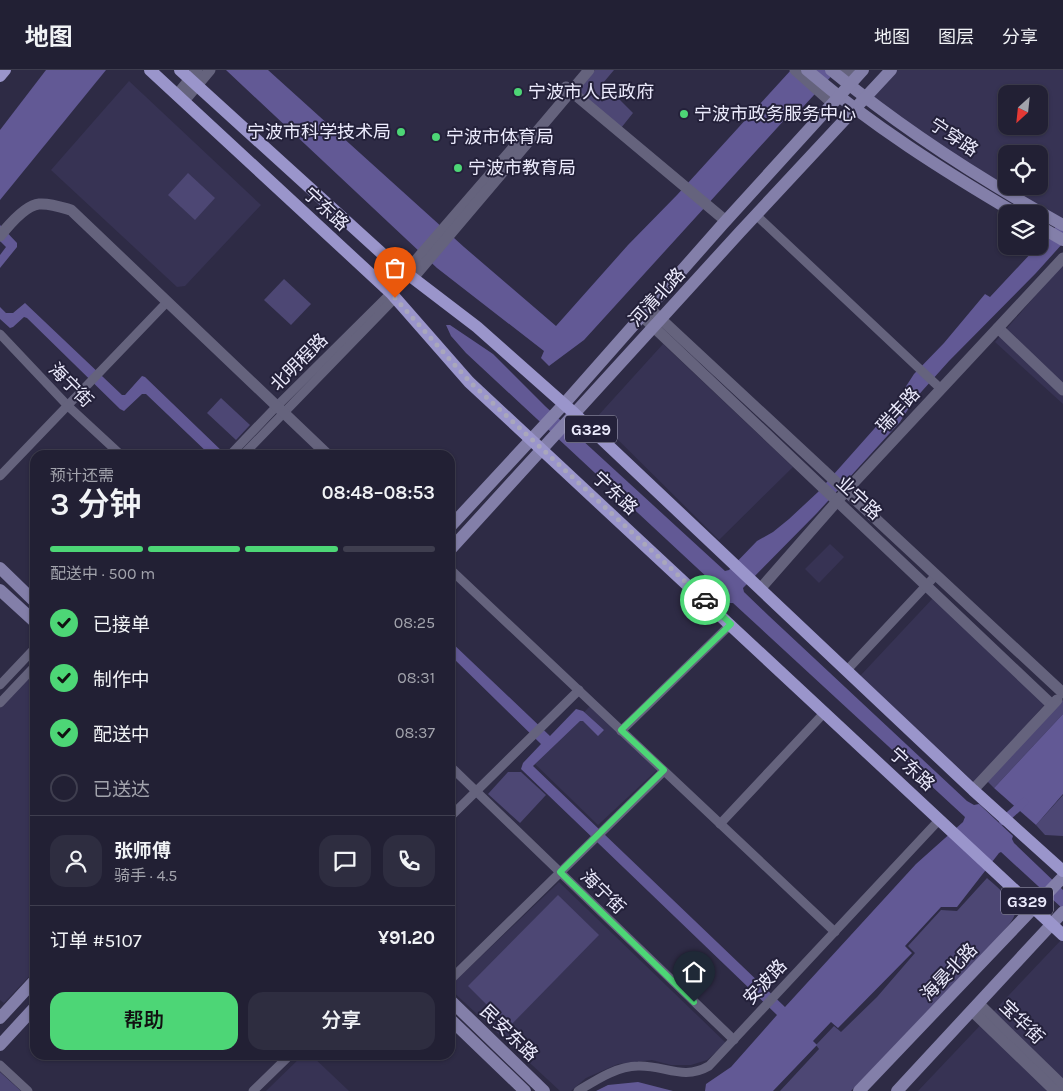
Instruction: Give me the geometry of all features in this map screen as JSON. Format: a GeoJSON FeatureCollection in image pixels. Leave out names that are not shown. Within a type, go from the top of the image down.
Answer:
{"type":"FeatureCollection","features":[{"type":"Feature","properties":{"kind":"main road"},"geometry":{"type":"LineString","coordinates":[[0,76],[5,70]]}},
{"type":"Feature","properties":{"kind":"main road","name":"宁东路"},"geometry":{"type":"LineString","coordinates":[[150,70],[393,295],[470,382],[1063,935]]}},
{"type":"Feature","properties":{"kind":"main road","name":"宁穿路"},"geometry":{"type":"LineString","coordinates":[[807,70],[835,100],[855,109],[963,182],[1002,205]]}},
{"type":"Feature","properties":{"kind":"main road","name":"河清北路"},"geometry":{"type":"LineString","coordinates":[[455,544],[891,70]]}},
{"type":"Feature","properties":{"kind":"main road","name":"宁穿路"},"geometry":{"type":"LineString","coordinates":[[846,74],[866,98],[968,168],[1063,225]]}},
{"type":"Feature","properties":{"kind":"main road","name":"河清北路"},"geometry":{"type":"LineString","coordinates":[[455,522],[564,404],[835,100],[846,74]]}},
{"type":"Feature","properties":{"kind":"main road","name":"宁东路"},"geometry":{"type":"LineString","coordinates":[[191,76],[388,260],[477,327],[574,413],[974,790],[1063,871]]}},
{"type":"Feature","properties":{"kind":"main road"},"geometry":{"type":"LineString","coordinates":[[1048,231],[1063,240]]}},
{"type":"Feature","properties":{"kind":"main road"},"geometry":{"type":"LineString","coordinates":[[0,568],[30,597]]}},
{"type":"Feature","properties":{"kind":"main road"},"geometry":{"type":"LineString","coordinates":[[0,590],[30,617]]}},
{"type":"Feature","properties":{"kind":"main road","name":"海晏北路"},"geometry":{"type":"LineString","coordinates":[[858,1091],[1063,877]]}},
{"type":"Feature","properties":{"kind":"main road"},"geometry":{"type":"LineString","coordinates":[[896,1091],[1063,912]]}},
{"type":"Feature","properties":{"kind":"main road"},"geometry":{"type":"LineString","coordinates":[[0,1018],[30,985]]}},
{"type":"Feature","properties":{"kind":"main road","name":"民安东路"},"geometry":{"type":"LineString","coordinates":[[455,1005],[544,1091]]}},
{"type":"Feature","properties":{"kind":"main road"},"geometry":{"type":"LineString","coordinates":[[0,1045],[30,1012]]}},
{"type":"Feature","properties":{"kind":"main road","name":"民安东路"},"geometry":{"type":"LineString","coordinates":[[455,1024],[525,1091]]}},
{"type":"Feature","properties":{"kind":"street"},"geometry":{"type":"LineString","coordinates":[[180,98],[191,76],[210,70]]}},
{"type":"Feature","properties":{"kind":"street"},"geometry":{"type":"LineString","coordinates":[[567,91],[580,70]]}},
{"type":"Feature","properties":{"kind":"street"},"geometry":{"type":"LineString","coordinates":[[409,275],[567,91],[589,70]]}},
{"type":"Feature","properties":{"kind":"street"},"geometry":{"type":"LineString","coordinates":[[794,70],[819,85]]}},
{"type":"Feature","properties":{"kind":"street"},"geometry":{"type":"LineString","coordinates":[[567,91],[724,223]]}},
{"type":"Feature","properties":{"kind":"street"},"geometry":{"type":"LineString","coordinates":[[0,236],[16,217],[38,204],[71,210],[323,450]]}},
{"type":"Feature","properties":{"kind":"street"},"geometry":{"type":"LineString","coordinates":[[756,215],[941,389]]}},
{"type":"Feature","properties":{"kind":"street","name":"瑞丰路"},"geometry":{"type":"LineString","coordinates":[[760,588],[846,491],[1063,258]]}},
{"type":"Feature","properties":{"kind":"street","name":"北明程路"},"geometry":{"type":"LineString","coordinates":[[235,450],[279,410],[393,295]]}},
{"type":"Feature","properties":{"kind":"street"},"geometry":{"type":"LineString","coordinates":[[0,476],[167,302]]}},
{"type":"Feature","properties":{"kind":"street","name":"业宁路"},"geometry":{"type":"LineString","coordinates":[[646,312],[837,502],[1052,705]]}},
{"type":"Feature","properties":{"kind":"street","name":"业宁路"},"geometry":{"type":"LineString","coordinates":[[657,323],[846,491],[1063,693]]}},
{"type":"Feature","properties":{"kind":"street"},"geometry":{"type":"LineString","coordinates":[[998,328],[1063,390]]}},
{"type":"Feature","properties":{"kind":"street","name":"海宁街"},"geometry":{"type":"LineString","coordinates":[[0,334],[68,406],[116,450]]}},
{"type":"Feature","properties":{"kind":"street","name":"北明程路"},"geometry":{"type":"LineString","coordinates":[[247,450],[279,410]]}},
{"type":"Feature","properties":{"kind":"street"},"geometry":{"type":"LineString","coordinates":[[455,574],[835,932]]}},
{"type":"Feature","properties":{"kind":"street"},"geometry":{"type":"LineString","coordinates":[[847,670],[936,575]]}},
{"type":"Feature","properties":{"kind":"street"},"geometry":{"type":"LineString","coordinates":[[621,730],[731,624]]}},
{"type":"Feature","properties":{"kind":"street"},"geometry":{"type":"LineString","coordinates":[[0,685],[30,653]]}},
{"type":"Feature","properties":{"kind":"street"},"geometry":{"type":"LineString","coordinates":[[0,703],[30,671]]}},
{"type":"Feature","properties":{"kind":"street"},"geometry":{"type":"LineString","coordinates":[[455,812],[579,690]]}},
{"type":"Feature","properties":{"kind":"street"},"geometry":{"type":"LineString","coordinates":[[974,790],[1063,693]]}},
{"type":"Feature","properties":{"kind":"street"},"geometry":{"type":"LineString","coordinates":[[720,824],[825,712]]}},
{"type":"Feature","properties":{"kind":"street"},"geometry":{"type":"LineString","coordinates":[[455,975],[664,770]]}},
{"type":"Feature","properties":{"kind":"street","name":"海宁街"},"geometry":{"type":"LineString","coordinates":[[455,771],[734,1040]]}},
{"type":"Feature","properties":{"kind":"street","name":"安波路"},"geometry":{"type":"LineString","coordinates":[[578,1091],[607,1074],[635,1066],[678,1073],[692,1073],[710,1066],[940,819]]}},
{"type":"Feature","properties":{"kind":"street","name":"宝华街"},"geometry":{"type":"LineString","coordinates":[[975,1007],[1063,1086]]}},
{"type":"Feature","properties":{"kind":"street","name":"宝华街"},"geometry":{"type":"LineString","coordinates":[[975,1007],[1055,1091]]}},
{"type":"Feature","properties":{"kind":"street"},"geometry":{"type":"LineString","coordinates":[[253,1091],[285,1060]]}},
{"type":"Feature","properties":{"kind":"street"},"geometry":{"type":"LineString","coordinates":[[0,1065],[28,1091]]}},
{"type":"Feature","properties":{"kind":"shaded area"},"geometry":{"type":"Polygon","coordinates":[[[46,70],[106,70],[0,200],[0,130],[46,70]]]}},
{"type":"Feature","properties":{"kind":"shaded area"},"geometry":{"type":"Polygon","coordinates":[[[226,70],[268,70],[464,247],[556,326],[628,245],[677,195],[791,70],[837,70],[802,108],[797,106],[584,340],[549,366],[541,358],[544,351],[437,268],[226,70]]]}},
{"type":"Feature","properties":{"kind":"shaded area"},"geometry":{"type":"Polygon","coordinates":[[[595,70],[614,70],[603,83],[633,113],[621,128],[578,91],[595,70]]]}},
{"type":"Feature","properties":{"kind":"shaded area"},"geometry":{"type":"Polygon","coordinates":[[[891,70],[1063,70],[1063,225],[1048,215],[1048,205],[1032,205],[1016,195],[1048,195],[1048,145],[998,145],[998,183],[866,98],[891,70]]]}},
{"type":"Feature","properties":{"kind":"shaded area"},"geometry":{"type":"Polygon","coordinates":[[[129,81],[261,205],[185,286],[177,287],[51,170],[129,81]]]}},
{"type":"Feature","properties":{"kind":"shaded area"},"geometry":{"type":"Polygon","coordinates":[[[188,173],[215,198],[195,220],[168,195],[188,173]]]}},
{"type":"Feature","properties":{"kind":"shaded area"},"geometry":{"type":"Polygon","coordinates":[[[1063,219],[1063,243],[949,361],[914,400],[900,422],[817,513],[743,588],[744,592],[769,616],[967,801],[974,805],[979,804],[1013,836],[1014,843],[1063,890],[1063,909],[1001,852],[999,853],[957,907],[941,907],[905,946],[912,953],[838,1028],[831,1022],[813,1041],[817,1045],[773,1091],[705,1091],[706,1084],[731,1067],[777,1015],[521,769],[523,763],[541,744],[455,660],[455,646],[550,736],[576,709],[583,711],[604,730],[598,736],[583,721],[580,721],[533,766],[785,1007],[916,864],[963,822],[965,817],[733,603],[728,603],[712,589],[713,584],[710,580],[466,353],[451,336],[446,325],[450,325],[493,354],[545,406],[725,571],[729,570],[757,541],[773,532],[818,492],[890,411],[914,374],[944,343],[985,294],[990,297],[1029,255],[1048,255],[1048,235],[1063,219]]]}},
{"type":"Feature","properties":{"kind":"shaded area"},"geometry":{"type":"Polygon","coordinates":[[[0,225],[17,243],[17,247],[0,268],[0,255],[6,247],[0,241],[0,225]]]}},
{"type":"Feature","properties":{"kind":"shaded area"},"geometry":{"type":"Polygon","coordinates":[[[1063,264],[1063,404],[995,342],[1063,264]]]}},
{"type":"Feature","properties":{"kind":"shaded area"},"geometry":{"type":"Polygon","coordinates":[[[284,279],[311,304],[291,325],[264,300],[284,279]]]}},
{"type":"Feature","properties":{"kind":"shaded area"},"geometry":{"type":"Polygon","coordinates":[[[25,303],[122,395],[125,395],[142,376],[145,377],[221,450],[205,450],[146,394],[142,394],[124,411],[120,409],[27,318],[24,317],[10,328],[0,319],[0,307],[6,313],[13,313],[25,303]]]}},
{"type":"Feature","properties":{"kind":"shaded area"},"geometry":{"type":"Polygon","coordinates":[[[663,344],[793,467],[719,540],[596,418],[663,344]]]}},
{"type":"Feature","properties":{"kind":"shaded area"},"geometry":{"type":"Polygon","coordinates":[[[221,398],[250,425],[236,440],[207,413],[221,398]]]}},
{"type":"Feature","properties":{"kind":"shaded area"},"geometry":{"type":"Polygon","coordinates":[[[830,544],[844,557],[819,583],[805,569],[830,544]]]}},
{"type":"Feature","properties":{"kind":"shaded area"},"geometry":{"type":"Polygon","coordinates":[[[934,597],[1045,704],[975,783],[860,676],[934,597]]]}},
{"type":"Feature","properties":{"kind":"shaded area"},"geometry":{"type":"Polygon","coordinates":[[[30,676],[30,975],[4,1003],[0,1000],[0,708],[30,676]]]}},
{"type":"Feature","properties":{"kind":"shaded area"},"geometry":{"type":"Polygon","coordinates":[[[1063,700],[1063,714],[994,788],[987,781],[1063,700]]]}},
{"type":"Feature","properties":{"kind":"shaded area"},"geometry":{"type":"Polygon","coordinates":[[[591,705],[657,770],[598,825],[535,764],[591,705]]]}},
{"type":"Feature","properties":{"kind":"shaded area"},"geometry":{"type":"Polygon","coordinates":[[[1063,714],[1063,794],[1036,825],[994,788],[1063,714]]]}},
{"type":"Feature","properties":{"kind":"shaded area"},"geometry":{"type":"Polygon","coordinates":[[[508,772],[521,772],[546,795],[520,823],[488,794],[508,772]]]}},
{"type":"Feature","properties":{"kind":"shaded area"},"geometry":{"type":"Polygon","coordinates":[[[1063,795],[1063,836],[1045,835],[1036,825],[1063,795]]]}},
{"type":"Feature","properties":{"kind":"shaded area"},"geometry":{"type":"Polygon","coordinates":[[[987,878],[1012,904],[1015,913],[1011,921],[1001,934],[851,1091],[780,1091],[819,1049],[816,1045],[834,1026],[841,1032],[877,997],[915,953],[908,946],[941,910],[957,911],[987,878]]]}},
{"type":"Feature","properties":{"kind":"shaded area"},"geometry":{"type":"Polygon","coordinates":[[[559,882],[726,1043],[707,1060],[691,1065],[671,1065],[652,1060],[618,1064],[586,1078],[571,1091],[560,1091],[455,994],[455,981],[559,882]]]}},
{"type":"Feature","properties":{"kind":"shaded area"},"geometry":{"type":"Polygon","coordinates":[[[558,895],[599,935],[509,1027],[468,986],[558,895]]]}},
{"type":"Feature","properties":{"kind":"shaded area"},"geometry":{"type":"Polygon","coordinates":[[[1062,939],[1063,1091],[918,1091],[1062,939]]]}},
{"type":"Feature","properties":{"kind":"shaded area"},"geometry":{"type":"Polygon","coordinates":[[[298,1060],[316,1060],[349,1091],[266,1091],[298,1060]]]}},
{"type":"Feature","properties":{"kind":"shaded area"},"geometry":{"type":"Polygon","coordinates":[[[0,1072],[21,1091],[0,1091],[0,1072]]]}},
{"type":"Feature","properties":{"kind":"shaded area"},"geometry":{"type":"Polygon","coordinates":[[[638,1082],[673,1091],[596,1091],[608,1085],[638,1082]]]}},
{"type":"Feature","properties":{"kind":"waterway"},"geometry":{"type":"LineString","coordinates":[[1003,821],[1024,802]]}},
{"type":"Feature","properties":{"kind":"way so far"},"geometry":{"type":"LineString","coordinates":[[395,298],[470,382],[705,600]]}},
{"type":"Feature","properties":{"kind":"place","name":"宁波市人民政府"},"geometry":{"type":"Point","coordinates":[518,92]}},
{"type":"Feature","properties":{"kind":"place","name":"宁波市政务服务中心"},"geometry":{"type":"Point","coordinates":[684,114]}},
{"type":"Feature","properties":{"kind":"place","name":"宁波市科学技术局"},"geometry":{"type":"Point","coordinates":[401,132]}},
{"type":"Feature","properties":{"kind":"place","name":"宁波市体育局"},"geometry":{"type":"Point","coordinates":[436,137]}},
{"type":"Feature","properties":{"kind":"place","name":"宁波市教育局"},"geometry":{"type":"Point","coordinates":[458,168]}},
{"type":"Feature","properties":{"kind":"route"},"geometry":{"type":"LineString","coordinates":[[694,1002],[560,872],[664,770],[621,730],[731,624],[705,600]]}}]}
